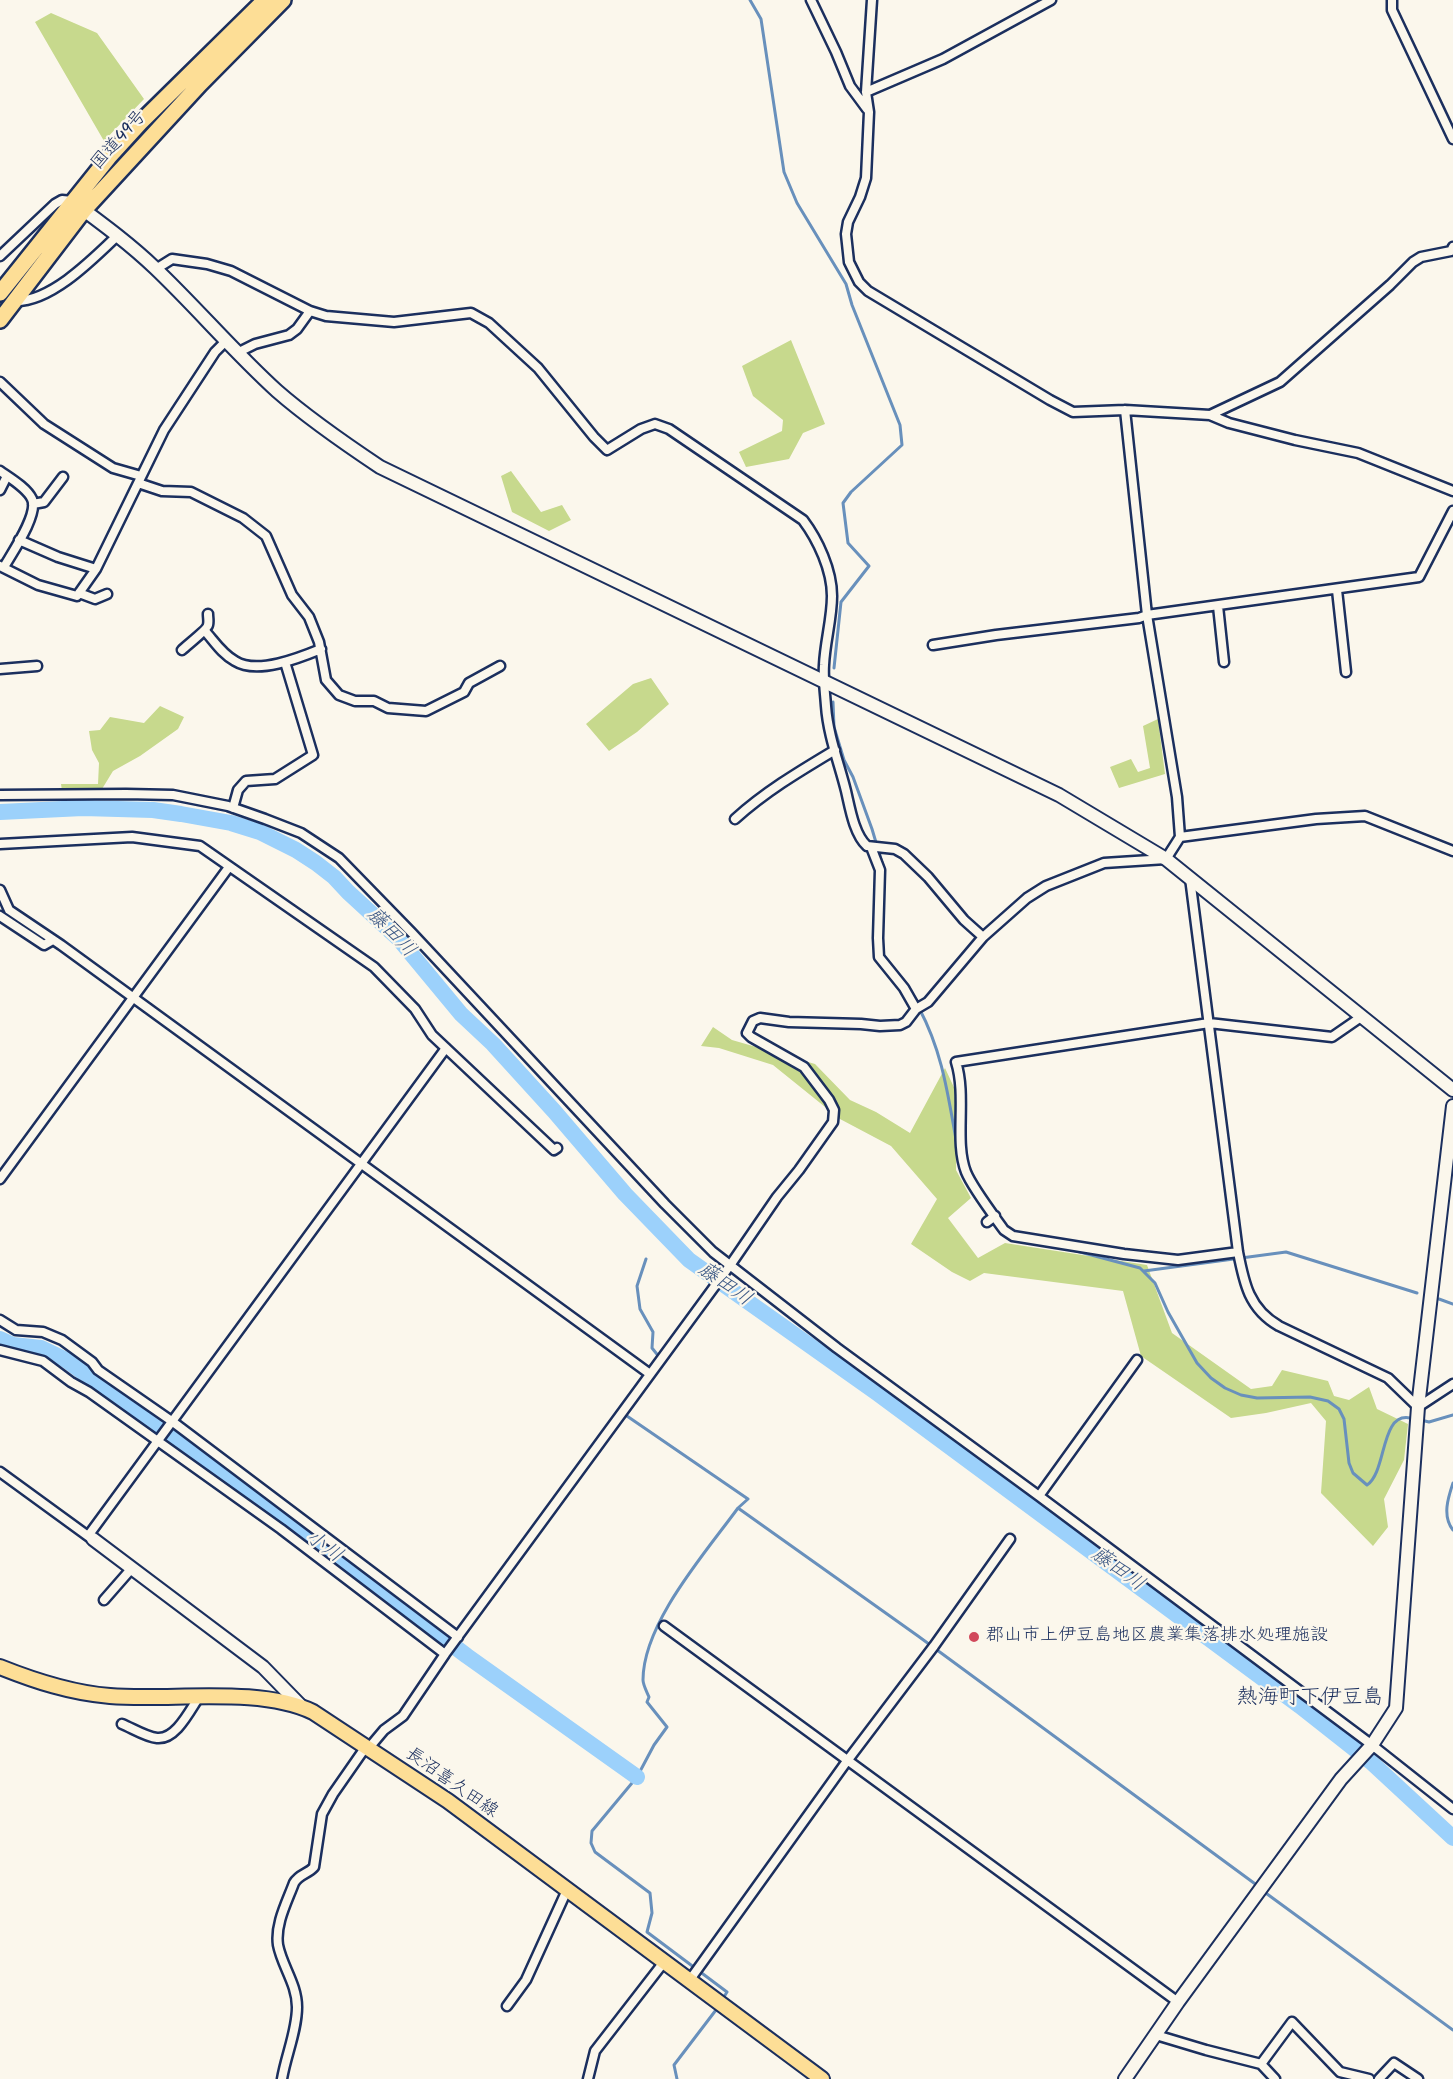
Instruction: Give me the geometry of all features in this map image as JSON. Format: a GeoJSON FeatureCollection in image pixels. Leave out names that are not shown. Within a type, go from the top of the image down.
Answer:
{"type":"FeatureCollection","features":[{"type":"Feature","properties":{"kind":"highway","name":"国道49号"},"geometry":{"type":"LineString","coordinates":[[0,320],[78,206],[140,123],[265,0]]}},
{"type":"Feature","properties":{"kind":"highway","name":"国道49号"},"geometry":{"type":"LineString","coordinates":[[0,293],[78,206],[283,0]]}},
{"type":"Feature","properties":{"kind":"main road","name":"長沼喜久田線"},"geometry":{"type":"LineString","coordinates":[[0,1667],[58,1688],[87,1693],[110,1696],[277,1701],[301,1706],[313,1712],[448,1801],[822,2079]]}},
{"type":"Feature","properties":{"kind":"street"},"geometry":{"type":"LineString","coordinates":[[811,0],[850,86],[869,112]]}},
{"type":"Feature","properties":{"kind":"street"},"geometry":{"type":"LineString","coordinates":[[872,0],[866,92],[869,112],[866,178],[861,196],[848,222],[846,234],[849,262],[859,282],[868,291],[1073,412],[1125,410],[1210,416],[1295,440],[1358,453],[1453,491]]}},
{"type":"Feature","properties":{"kind":"street"},"geometry":{"type":"LineString","coordinates":[[866,92],[943,59],[1051,0]]}},
{"type":"Feature","properties":{"kind":"street"},"geometry":{"type":"LineString","coordinates":[[1392,0],[1392,10],[1453,139]]}},
{"type":"Feature","properties":{"kind":"street"},"geometry":{"type":"LineString","coordinates":[[0,256],[55,204],[62,200],[78,206],[118,235],[156,269],[277,391],[320,427],[380,467],[1059,795],[1166,860],[1453,1090]]}},
{"type":"Feature","properties":{"kind":"street"},"geometry":{"type":"LineString","coordinates":[[14,301],[26,301],[42,296],[100,253],[118,235]]}},
{"type":"Feature","properties":{"kind":"street"},"geometry":{"type":"LineString","coordinates":[[1210,416],[1280,382],[1413,262],[1421,257],[1452,250]]}},
{"type":"Feature","properties":{"kind":"street"},"geometry":{"type":"LineString","coordinates":[[156,269],[172,260],[207,264],[231,271],[310,311],[326,316],[394,322],[471,313],[489,323],[538,368],[607,450],[655,424],[669,429],[803,520],[822,553],[830,580],[832,595],[824,665],[828,725],[852,813],[863,843],[871,847],[895,849],[904,854],[982,937]]}},
{"type":"Feature","properties":{"kind":"street"},"geometry":{"type":"LineString","coordinates":[[237,353],[255,344],[289,335],[297,329],[310,311]]}},
{"type":"Feature","properties":{"kind":"street"},"geometry":{"type":"LineString","coordinates":[[0,490],[4,474],[32,498],[34,511],[2,567],[38,585],[77,596],[96,569],[164,430],[215,352],[226,342]]}},
{"type":"Feature","properties":{"kind":"street"},"geometry":{"type":"LineString","coordinates":[[0,382],[44,424],[113,468],[162,490],[191,492],[243,519],[267,536],[292,595],[309,617],[321,649],[326,680],[339,695],[355,701],[374,701],[388,708],[426,711],[464,692],[469,683],[500,666]]}},
{"type":"Feature","properties":{"kind":"street"},"geometry":{"type":"LineString","coordinates":[[1125,410],[1147,615],[1177,797],[1180,837],[1166,860]]}},
{"type":"Feature","properties":{"kind":"street"},"geometry":{"type":"LineString","coordinates":[[33,504],[44,502],[63,477]]}},
{"type":"Feature","properties":{"kind":"street"},"geometry":{"type":"LineString","coordinates":[[933,645],[996,634],[1139,618],[1147,615],[1419,577],[1453,511]]}},
{"type":"Feature","properties":{"kind":"street"},"geometry":{"type":"LineString","coordinates":[[19,540],[58,558],[96,569]]}},
{"type":"Feature","properties":{"kind":"street"},"geometry":{"type":"LineString","coordinates":[[1337,590],[1346,672]]}},
{"type":"Feature","properties":{"kind":"street"},"geometry":{"type":"LineString","coordinates":[[79,592],[95,599],[107,594]]}},
{"type":"Feature","properties":{"kind":"street"},"geometry":{"type":"LineString","coordinates":[[1218,606],[1224,662]]}},
{"type":"Feature","properties":{"kind":"street"},"geometry":{"type":"LineString","coordinates":[[182,650],[197,635],[205,631],[208,626],[208,614]]}},
{"type":"Feature","properties":{"kind":"street"},"geometry":{"type":"LineString","coordinates":[[205,631],[223,652],[240,664],[266,665],[285,662],[321,649]]}},
{"type":"Feature","properties":{"kind":"street"},"geometry":{"type":"LineString","coordinates":[[233,808],[238,790],[246,781],[275,779],[313,755],[285,662]]}},
{"type":"Feature","properties":{"kind":"street"},"geometry":{"type":"LineString","coordinates":[[0,669],[38,666]]}},
{"type":"Feature","properties":{"kind":"street"},"geometry":{"type":"LineString","coordinates":[[735,819],[790,776],[835,750]]}},
{"type":"Feature","properties":{"kind":"street"},"geometry":{"type":"LineString","coordinates":[[0,795],[173,795],[233,808],[302,834],[339,858],[713,1252],[837,1348],[1372,1745],[1453,1809]]}},
{"type":"Feature","properties":{"kind":"street"},"geometry":{"type":"LineString","coordinates":[[1180,837],[1316,819],[1365,816],[1453,851]]}},
{"type":"Feature","properties":{"kind":"street"},"geometry":{"type":"LineString","coordinates":[[0,843],[132,837],[201,846],[374,967],[415,1009],[429,1031],[446,1048],[554,1150],[557,1148]]}},
{"type":"Feature","properties":{"kind":"street"},"geometry":{"type":"LineString","coordinates":[[871,847],[880,870],[879,957],[904,988],[916,1010]]}},
{"type":"Feature","properties":{"kind":"street"},"geometry":{"type":"LineString","coordinates":[[282,2079],[297,2006],[294,1989],[279,1946],[279,1925],[294,1883],[301,1875],[310,1872],[314,1867],[322,1814],[333,1794],[367,1748],[384,1730],[403,1716],[445,1654],[833,1122],[834,1110],[829,1100],[804,1067],[751,1037],[747,1033],[750,1023],[760,1018],[789,1022],[895,1026],[906,1022],[916,1010],[928,1002],[982,937],[1027,898],[1046,886],[1104,863],[1166,860]]}},
{"type":"Feature","properties":{"kind":"street"},"geometry":{"type":"LineString","coordinates":[[0,1179],[229,867]]}},
{"type":"Feature","properties":{"kind":"street"},"geometry":{"type":"LineString","coordinates":[[1190,878],[1243,1280],[1254,1305],[1266,1319],[1388,1378],[1418,1407]]}},
{"type":"Feature","properties":{"kind":"street"},"geometry":{"type":"LineString","coordinates":[[0,891],[9,910],[650,1374]]}},
{"type":"Feature","properties":{"kind":"street"},"geometry":{"type":"LineString","coordinates":[[0,916],[44,945],[51,941]]}},
{"type":"Feature","properties":{"kind":"street"},"geometry":{"type":"LineString","coordinates":[[1238,1252],[1178,1260],[1124,1254],[1013,1236],[1004,1230],[966,1172],[962,1146],[961,1088],[956,1062],[1209,1023],[1332,1037],[1361,1017]]}},
{"type":"Feature","properties":{"kind":"street"},"geometry":{"type":"LineString","coordinates":[[91,1538],[159,1441],[446,1048]]}},
{"type":"Feature","properties":{"kind":"street"},"geometry":{"type":"LineString","coordinates":[[1125,2079],[1178,2002],[1341,1779],[1372,1745],[1396,1708],[1418,1407],[1453,1106]]}},
{"type":"Feature","properties":{"kind":"street"},"geometry":{"type":"LineString","coordinates":[[987,1222],[995,1216]]}},
{"type":"Feature","properties":{"kind":"street"},"geometry":{"type":"LineString","coordinates":[[0,1320],[16,1330],[43,1332],[62,1340],[458,1637]]}},
{"type":"Feature","properties":{"kind":"street"},"geometry":{"type":"LineString","coordinates":[[0,1350],[43,1361],[281,1529],[445,1654]]}},
{"type":"Feature","properties":{"kind":"street"},"geometry":{"type":"LineString","coordinates":[[1039,1496],[1137,1360]]}},
{"type":"Feature","properties":{"kind":"street"},"geometry":{"type":"LineString","coordinates":[[1418,1407],[1453,1384]]}},
{"type":"Feature","properties":{"kind":"street"},"geometry":{"type":"LineString","coordinates":[[0,1472],[263,1667],[301,1706]]}},
{"type":"Feature","properties":{"kind":"street"},"geometry":{"type":"LineString","coordinates":[[689,1981],[1010,1539]]}},
{"type":"Feature","properties":{"kind":"street"},"geometry":{"type":"LineString","coordinates":[[104,1600],[132,1568]]}},
{"type":"Feature","properties":{"kind":"street"},"geometry":{"type":"LineString","coordinates":[[664,1626],[1178,2002]]}},
{"type":"Feature","properties":{"kind":"street"},"geometry":{"type":"LineString","coordinates":[[122,1724],[156,1738],[166,1737],[174,1732],[199,1697]]}},
{"type":"Feature","properties":{"kind":"street"},"geometry":{"type":"LineString","coordinates":[[507,2006],[517,1996],[526,1980],[567,1890]]}},
{"type":"Feature","properties":{"kind":"street"},"geometry":{"type":"LineString","coordinates":[[588,2079],[595,2051],[664,1962]]}},
{"type":"Feature","properties":{"kind":"street"},"geometry":{"type":"LineString","coordinates":[[1261,2064],[1292,2022],[1340,2072],[1369,2079]]}},
{"type":"Feature","properties":{"kind":"street"},"geometry":{"type":"LineString","coordinates":[[1156,2035],[1261,2064],[1275,2079]]}},
{"type":"Feature","properties":{"kind":"street"},"geometry":{"type":"LineString","coordinates":[[1379,2079],[1394,2062],[1418,2079]]}},
{"type":"Feature","properties":{"kind":"green space"},"geometry":{"type":"Polygon","coordinates":[[[51,13],[97,33],[144,99],[104,141],[35,22],[51,13]]]}},
{"type":"Feature","properties":{"kind":"green space"},"geometry":{"type":"Polygon","coordinates":[[[791,340],[825,424],[803,433],[789,459],[746,467],[739,452],[782,431],[783,420],[753,396],[742,366],[791,340]]]}},
{"type":"Feature","properties":{"kind":"green space"},"geometry":{"type":"Polygon","coordinates":[[[511,471],[541,512],[562,505],[571,520],[549,531],[512,512],[501,476],[511,471]]]}},
{"type":"Feature","properties":{"kind":"green space"},"geometry":{"type":"Polygon","coordinates":[[[651,678],[669,704],[637,732],[609,751],[586,724],[633,684],[651,678]]]}},
{"type":"Feature","properties":{"kind":"green space"},"geometry":{"type":"Polygon","coordinates":[[[160,706],[184,717],[178,729],[140,756],[113,771],[102,789],[62,791],[61,784],[98,784],[99,763],[92,750],[89,731],[100,730],[110,717],[144,723],[160,706]]]}},
{"type":"Feature","properties":{"kind":"green space"},"geometry":{"type":"Polygon","coordinates":[[[1158,719],[1165,774],[1119,788],[1110,767],[1131,759],[1138,772],[1150,768],[1143,726],[1158,719]]]}},
{"type":"Feature","properties":{"kind":"green space"},"geometry":{"type":"Polygon","coordinates":[[[713,1027],[732,1040],[815,1064],[850,1100],[876,1112],[910,1133],[945,1068],[957,1094],[956,1170],[971,1198],[948,1218],[978,1258],[1005,1243],[1147,1265],[1172,1333],[1251,1389],[1272,1386],[1282,1370],[1328,1381],[1334,1396],[1349,1400],[1369,1387],[1377,1409],[1408,1424],[1404,1460],[1384,1499],[1388,1527],[1373,1546],[1321,1493],[1326,1421],[1311,1403],[1231,1418],[1141,1356],[1123,1291],[984,1273],[970,1281],[952,1272],[911,1244],[937,1199],[891,1146],[840,1119],[773,1065],[719,1048],[701,1046],[713,1027]]]}},
{"type":"Feature","properties":{"kind":"waterway"},"geometry":{"type":"LineString","coordinates":[[750,0],[761,19],[784,172],[797,203],[846,284],[852,305],[900,425],[902,445],[851,492],[843,503],[848,543],[869,566],[841,602],[834,668]]}},
{"type":"Feature","properties":{"kind":"waterway"},"geometry":{"type":"LineString","coordinates":[[833,702],[834,727],[844,760],[853,777],[883,866]]}},
{"type":"Feature","properties":{"kind":"waterway","name":"藤田川"},"geometry":{"type":"LineString","coordinates":[[0,812],[83,808],[153,810],[181,814],[231,823],[260,832],[316,863],[334,877],[398,938],[461,1014],[493,1044],[625,1194],[689,1260],[877,1393],[1300,1706],[1371,1762],[1453,1838]]}},
{"type":"Feature","properties":{"kind":"waterway"},"geometry":{"type":"LineString","coordinates":[[882,935],[883,888]]}},
{"type":"Feature","properties":{"kind":"waterway"},"geometry":{"type":"LineString","coordinates":[[882,950],[907,986]]}},
{"type":"Feature","properties":{"kind":"waterway"},"geometry":{"type":"LineString","coordinates":[[919,1008],[939,1058],[957,1145]]}},
{"type":"Feature","properties":{"kind":"waterway"},"geometry":{"type":"LineString","coordinates":[[1065,1248],[1140,1268],[1155,1283],[1168,1312],[1197,1363],[1211,1378],[1225,1388],[1241,1395],[1257,1398],[1310,1397],[1328,1401],[1339,1409],[1344,1419],[1349,1463],[1353,1473],[1367,1485],[1378,1468],[1388,1433],[1393,1424],[1400,1419],[1410,1418]]}},
{"type":"Feature","properties":{"kind":"waterway"},"geometry":{"type":"LineString","coordinates":[[1144,1271],[1286,1252],[1417,1293]]}},
{"type":"Feature","properties":{"kind":"waterway"},"geometry":{"type":"LineString","coordinates":[[646,1259],[637,1286],[640,1309],[653,1332],[652,1348],[660,1358]]}},
{"type":"Feature","properties":{"kind":"waterway"},"geometry":{"type":"LineString","coordinates":[[1439,1299],[1453,1304]]}},
{"type":"Feature","properties":{"kind":"waterway","name":"小川"},"geometry":{"type":"LineString","coordinates":[[0,1339],[13,1345],[41,1348],[66,1360],[308,1536],[467,1656],[637,1777]]}},
{"type":"Feature","properties":{"kind":"waterway"},"geometry":{"type":"LineString","coordinates":[[624,1414],[748,1499],[738,1508],[678,1589],[653,1635],[646,1658],[643,1682],[649,1697],[647,1702],[667,1727],[654,1745],[637,1777],[592,1831],[591,1843],[595,1852],[650,1893],[652,1913],[647,1932],[727,1992],[722,2000]]}},
{"type":"Feature","properties":{"kind":"waterway"},"geometry":{"type":"LineString","coordinates":[[1425,1421],[1429,1422],[1453,1415]]}},
{"type":"Feature","properties":{"kind":"waterway"},"geometry":{"type":"LineString","coordinates":[[1453,1483],[1447,1513],[1453,1530]]}},
{"type":"Feature","properties":{"kind":"waterway"},"geometry":{"type":"LineString","coordinates":[[738,1508],[918,1636],[1258,1886]]}},
{"type":"Feature","properties":{"kind":"waterway"},"geometry":{"type":"LineString","coordinates":[[1263,1891],[1453,2030]]}},
{"type":"Feature","properties":{"kind":"waterway"},"geometry":{"type":"LineString","coordinates":[[677,2079],[674,2065],[719,2006]]}},
{"type":"Feature","properties":{"kind":"place","name":"郡山市上伊豆島地区農業集落排水処理施設"},"geometry":{"type":"Point","coordinates":[974,1637]}},
{"type":"Feature","properties":{"kind":"district","name":"熱海町下伊豆島"},"geometry":{"type":"Point","coordinates":[1310,1699]}}]}
